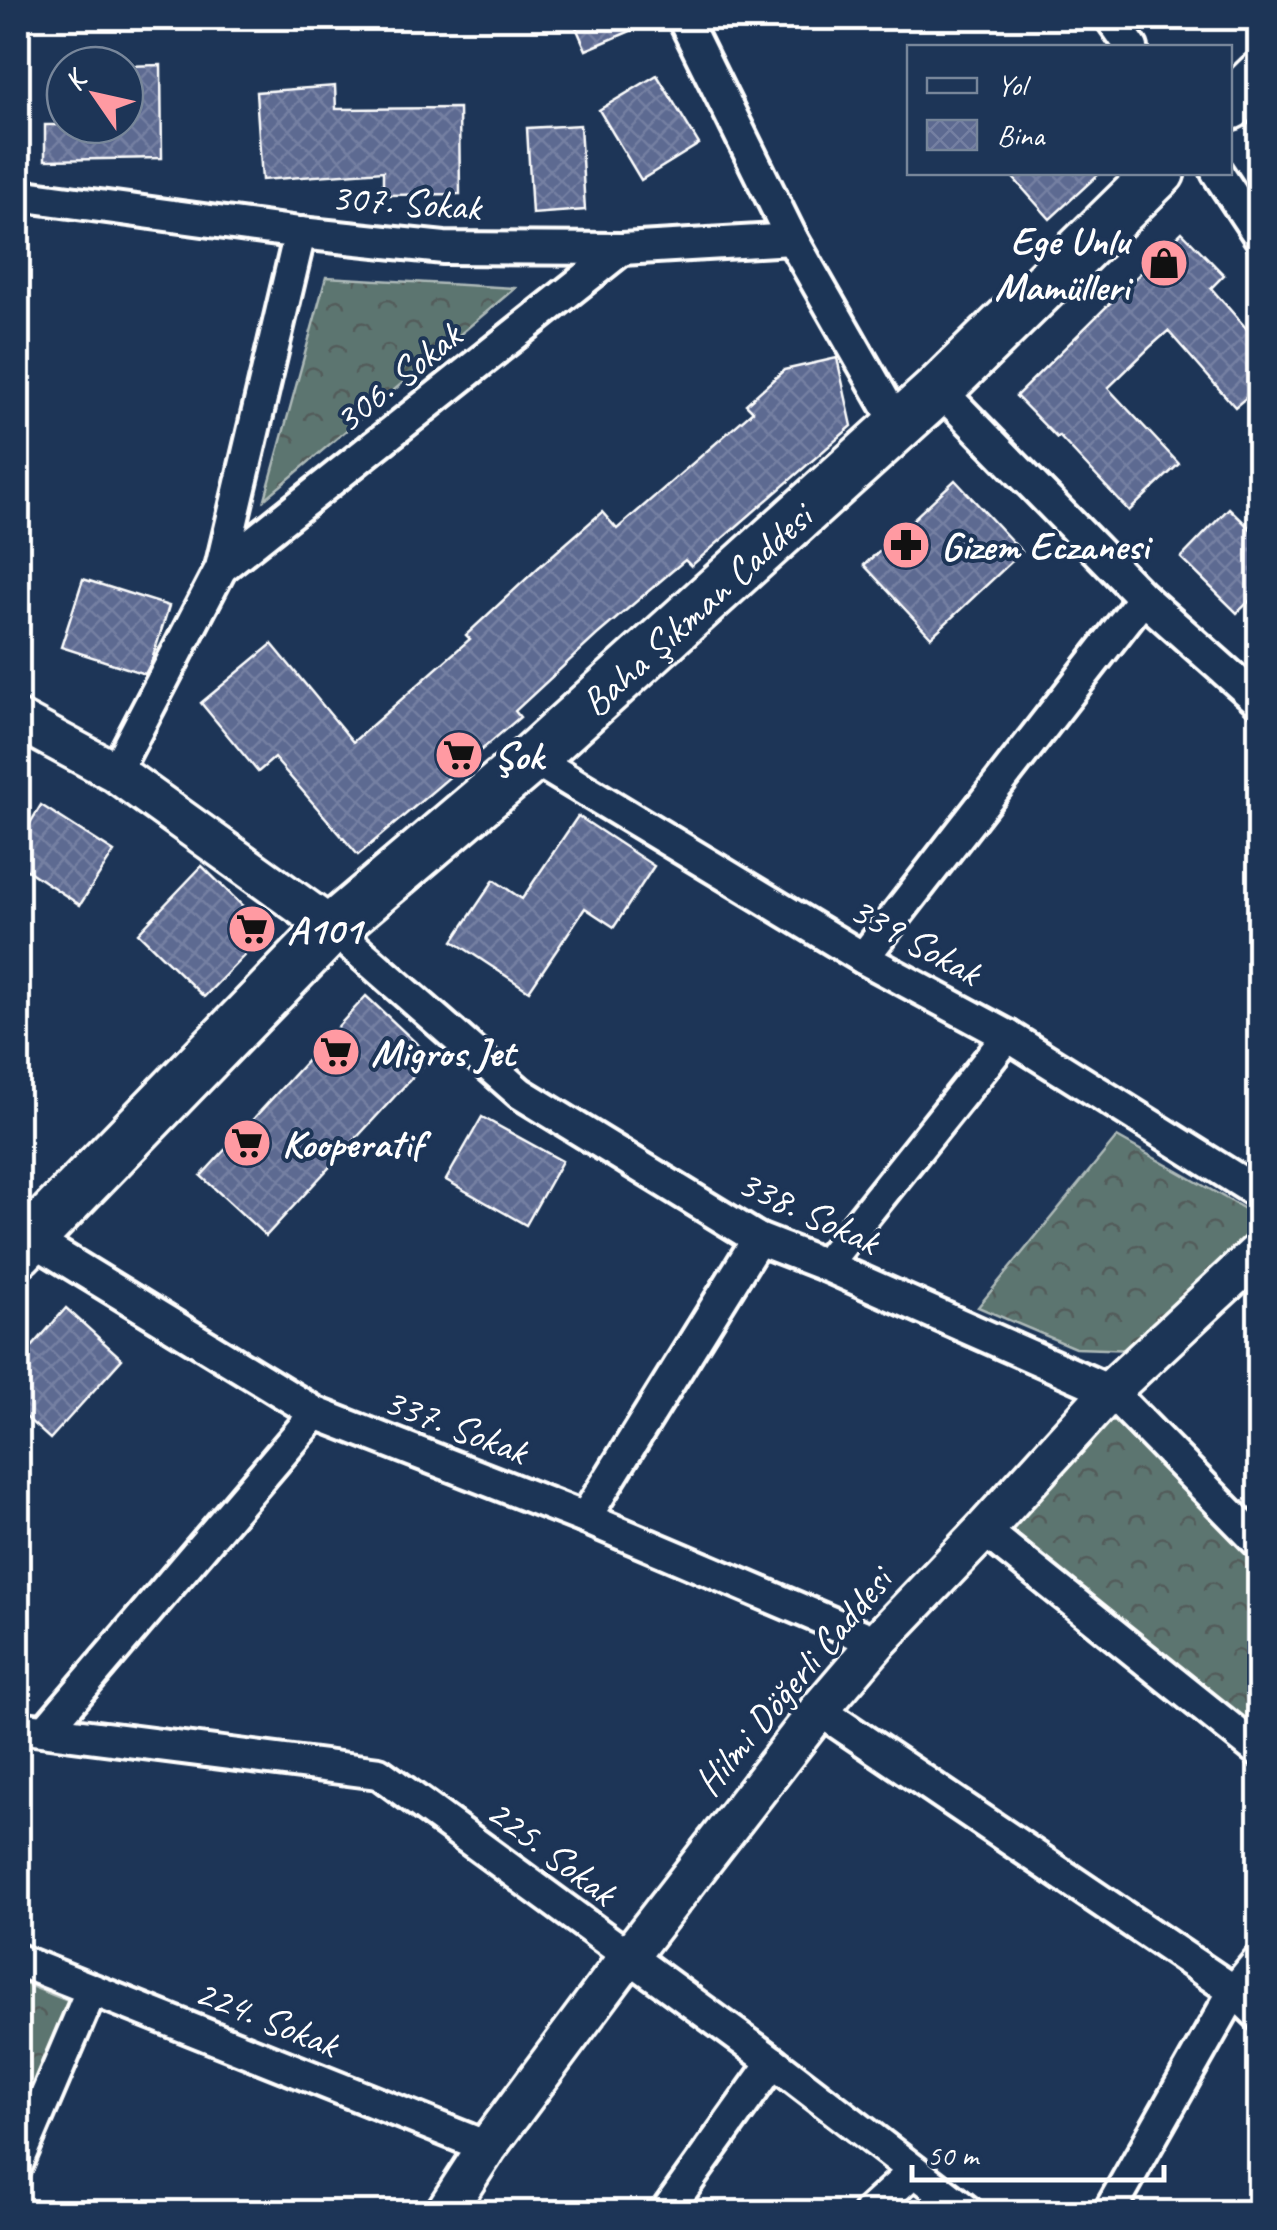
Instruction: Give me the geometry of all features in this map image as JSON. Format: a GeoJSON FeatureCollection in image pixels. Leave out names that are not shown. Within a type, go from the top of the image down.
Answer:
{"type":"FeatureCollection","features":[{"type":"Feature","properties":{"kind":"main road"},"geometry":{"type":"LineString","coordinates":[[1232,103],[1260,76]]}},
{"type":"Feature","properties":{"kind":"main road","name":"Baha Şıkman Caddesi"},"geometry":{"type":"LineString","coordinates":[[24,1245],[332,928],[532,758],[939,389],[1157,175]]}},
{"type":"Feature","properties":{"kind":"street"},"geometry":{"type":"LineString","coordinates":[[684,18],[792,240],[898,425]]}},
{"type":"Feature","properties":{"kind":"street"},"geometry":{"type":"LineString","coordinates":[[1111,18],[1130,45]]}},
{"type":"Feature","properties":{"kind":"street"},"geometry":{"type":"LineString","coordinates":[[1219,175],[1260,237]]}},
{"type":"Feature","properties":{"kind":"street","name":"307. Sokak"},"geometry":{"type":"LineString","coordinates":[[18,196],[444,248],[622,248],[792,240]]}},
{"type":"Feature","properties":{"kind":"street"},"geometry":{"type":"LineString","coordinates":[[115,772],[221,568],[300,233]]}},
{"type":"Feature","properties":{"kind":"street","name":"306. Sokak"},"geometry":{"type":"LineString","coordinates":[[221,568],[622,248]]}},
{"type":"Feature","properties":{"kind":"street"},"geometry":{"type":"LineString","coordinates":[[939,389],[1143,598],[1260,702]]}},
{"type":"Feature","properties":{"kind":"street"},"geometry":{"type":"LineString","coordinates":[[863,958],[1143,598]]}},
{"type":"Feature","properties":{"kind":"street"},"geometry":{"type":"LineString","coordinates":[[18,720],[115,772],[332,928]]}},
{"type":"Feature","properties":{"kind":"street","name":"339 Sokak"},"geometry":{"type":"LineString","coordinates":[[532,758],[863,958],[1008,1036],[1260,1194]]}},
{"type":"Feature","properties":{"kind":"street","name":"338. Sokak"},"geometry":{"type":"LineString","coordinates":[[332,928],[520,1093],[758,1239],[1110,1391],[1260,1544]]}},
{"type":"Feature","properties":{"kind":"street"},"geometry":{"type":"LineString","coordinates":[[825,1265],[1008,1036]]}},
{"type":"Feature","properties":{"kind":"street"},"geometry":{"type":"LineString","coordinates":[[585,1518],[758,1239]]}},
{"type":"Feature","properties":{"kind":"street","name":"337. Sokak"},"geometry":{"type":"LineString","coordinates":[[24,1245],[316,1414],[585,1518],[876,1642]]}},
{"type":"Feature","properties":{"kind":"street","name":"Hilmi Döğerli Caddesi"},"geometry":{"type":"LineString","coordinates":[[445,2212],[487,2147],[628,1957],[876,1642],[1110,1391],[1260,1251]]}},
{"type":"Feature","properties":{"kind":"street"},"geometry":{"type":"LineString","coordinates":[[32,1729],[316,1414]]}},
{"type":"Feature","properties":{"kind":"street"},"geometry":{"type":"LineString","coordinates":[[984,1530],[1260,1752]]}},
{"type":"Feature","properties":{"kind":"street"},"geometry":{"type":"LineString","coordinates":[[819,1710],[1234,1991],[1260,2016]]}},
{"type":"Feature","properties":{"kind":"street","name":"225. Sokak"},"geometry":{"type":"LineString","coordinates":[[32,1729],[379,1773],[773,2062],[968,2212]]}},
{"type":"Feature","properties":{"kind":"street"},"geometry":{"type":"LineString","coordinates":[[1110,2212],[1234,1991],[1260,1959]]}},
{"type":"Feature","properties":{"kind":"street","name":"224. Sokak"},"geometry":{"type":"LineString","coordinates":[[18,1960],[487,2147]]}},
{"type":"Feature","properties":{"kind":"street"},"geometry":{"type":"LineString","coordinates":[[18,2162],[91,1991]]}},
{"type":"Feature","properties":{"kind":"street"},"geometry":{"type":"LineString","coordinates":[[666,2212],[773,2062]]}},
{"type":"Feature","properties":{"kind":"street"},"geometry":{"type":"LineString","coordinates":[[870,2212],[914,2171]]}},
{"type":"Feature","properties":{"kind":"green space"},"geometry":{"type":"Polygon","coordinates":[[[326,277],[515,288],[265,499],[326,277]]]}},
{"type":"Feature","properties":{"kind":"green space"},"geometry":{"type":"Polygon","coordinates":[[[1117,1137],[1259,1217],[1259,1236],[1135,1350],[1075,1348],[978,1307],[1117,1137]]]}},
{"type":"Feature","properties":{"kind":"green space"},"geometry":{"type":"Polygon","coordinates":[[[1110,1391],[1259,1544],[1259,1752],[984,1530],[1110,1391]]]}},
{"type":"Feature","properties":{"kind":"green space"},"geometry":{"type":"Polygon","coordinates":[[[18,1981],[73,2003],[18,2128],[18,1981]]]}},
{"type":"Feature","properties":{"kind":"building"},"geometry":{"type":"Polygon","coordinates":[[[572,18],[661,18],[586,50],[572,18]]]}},
{"type":"Feature","properties":{"kind":"building"},"geometry":{"type":"Polygon","coordinates":[[[145,65],[161,65],[162,158],[45,160],[45,145],[145,145],[145,65]]]}},
{"type":"Feature","properties":{"kind":"building"},"geometry":{"type":"Polygon","coordinates":[[[657,75],[699,144],[641,180],[599,110],[657,75]]]}},
{"type":"Feature","properties":{"kind":"building"},"geometry":{"type":"Polygon","coordinates":[[[335,86],[336,109],[459,108],[460,194],[383,195],[383,171],[262,180],[256,92],[335,86]]]}},
{"type":"Feature","properties":{"kind":"building"},"geometry":{"type":"Polygon","coordinates":[[[580,125],[585,210],[532,214],[527,128],[580,125]]]}},
{"type":"Feature","properties":{"kind":"building"},"geometry":{"type":"Polygon","coordinates":[[[1011,175],[1098,175],[1050,219],[1011,175]]]}},
{"type":"Feature","properties":{"kind":"building"},"geometry":{"type":"Polygon","coordinates":[[[1182,232],[1224,275],[1211,288],[1260,344],[1260,386],[1235,407],[1168,331],[1150,347],[1108,388],[1179,464],[1129,511],[1016,396],[1182,232]]]}},
{"type":"Feature","properties":{"kind":"building"},"geometry":{"type":"Polygon","coordinates":[[[837,358],[852,426],[691,566],[685,560],[597,635],[515,711],[520,717],[358,855],[274,758],[258,772],[201,703],[272,644],[353,742],[470,639],[466,635],[602,512],[617,529],[753,411],[746,404],[784,370],[837,358]]]}},
{"type":"Feature","properties":{"kind":"building"},"geometry":{"type":"Polygon","coordinates":[[[955,480],[1022,552],[931,637],[864,565],[955,480]]]}},
{"type":"Feature","properties":{"kind":"building"},"geometry":{"type":"Polygon","coordinates":[[[1229,508],[1260,538],[1260,591],[1237,613],[1181,558],[1229,508]]]}},
{"type":"Feature","properties":{"kind":"building"},"geometry":{"type":"Polygon","coordinates":[[[83,579],[169,606],[145,674],[61,647],[83,579]]]}},
{"type":"Feature","properties":{"kind":"building"},"geometry":{"type":"Polygon","coordinates":[[[41,805],[114,852],[80,905],[18,864],[18,843],[41,805]]]}},
{"type":"Feature","properties":{"kind":"building"},"geometry":{"type":"Polygon","coordinates":[[[578,816],[654,866],[614,927],[585,908],[529,991],[453,941],[494,880],[522,899],[578,816]]]}},
{"type":"Feature","properties":{"kind":"building"},"geometry":{"type":"Polygon","coordinates":[[[202,866],[268,931],[204,997],[138,933],[202,866]]]}},
{"type":"Feature","properties":{"kind":"building"},"geometry":{"type":"Polygon","coordinates":[[[366,996],[431,1057],[266,1236],[201,1176],[366,996]]]}},
{"type":"Feature","properties":{"kind":"building"},"geometry":{"type":"Polygon","coordinates":[[[482,1117],[562,1161],[526,1225],[446,1180],[482,1117]]]}},
{"type":"Feature","properties":{"kind":"building"},"geometry":{"type":"Polygon","coordinates":[[[66,1308],[122,1359],[50,1439],[18,1410],[18,1363],[66,1308]]]}},
{"type":"Feature","properties":{"kind":"place","name":"Ege Unlu Mamülleri"},"geometry":{"type":"Point","coordinates":[1164,263]}},
{"type":"Feature","properties":{"kind":"place","name":"Gizem Eczanesi"},"geometry":{"type":"Point","coordinates":[906,545]}},
{"type":"Feature","properties":{"kind":"place","name":"Şok"},"geometry":{"type":"Point","coordinates":[459,755]}},
{"type":"Feature","properties":{"kind":"place","name":"A101"},"geometry":{"type":"Point","coordinates":[252,929]}},
{"type":"Feature","properties":{"kind":"place","name":"Migros Jet"},"geometry":{"type":"Point","coordinates":[336,1052]}},
{"type":"Feature","properties":{"kind":"place","name":"Kooperatif"},"geometry":{"type":"Point","coordinates":[247,1143]}}]}
